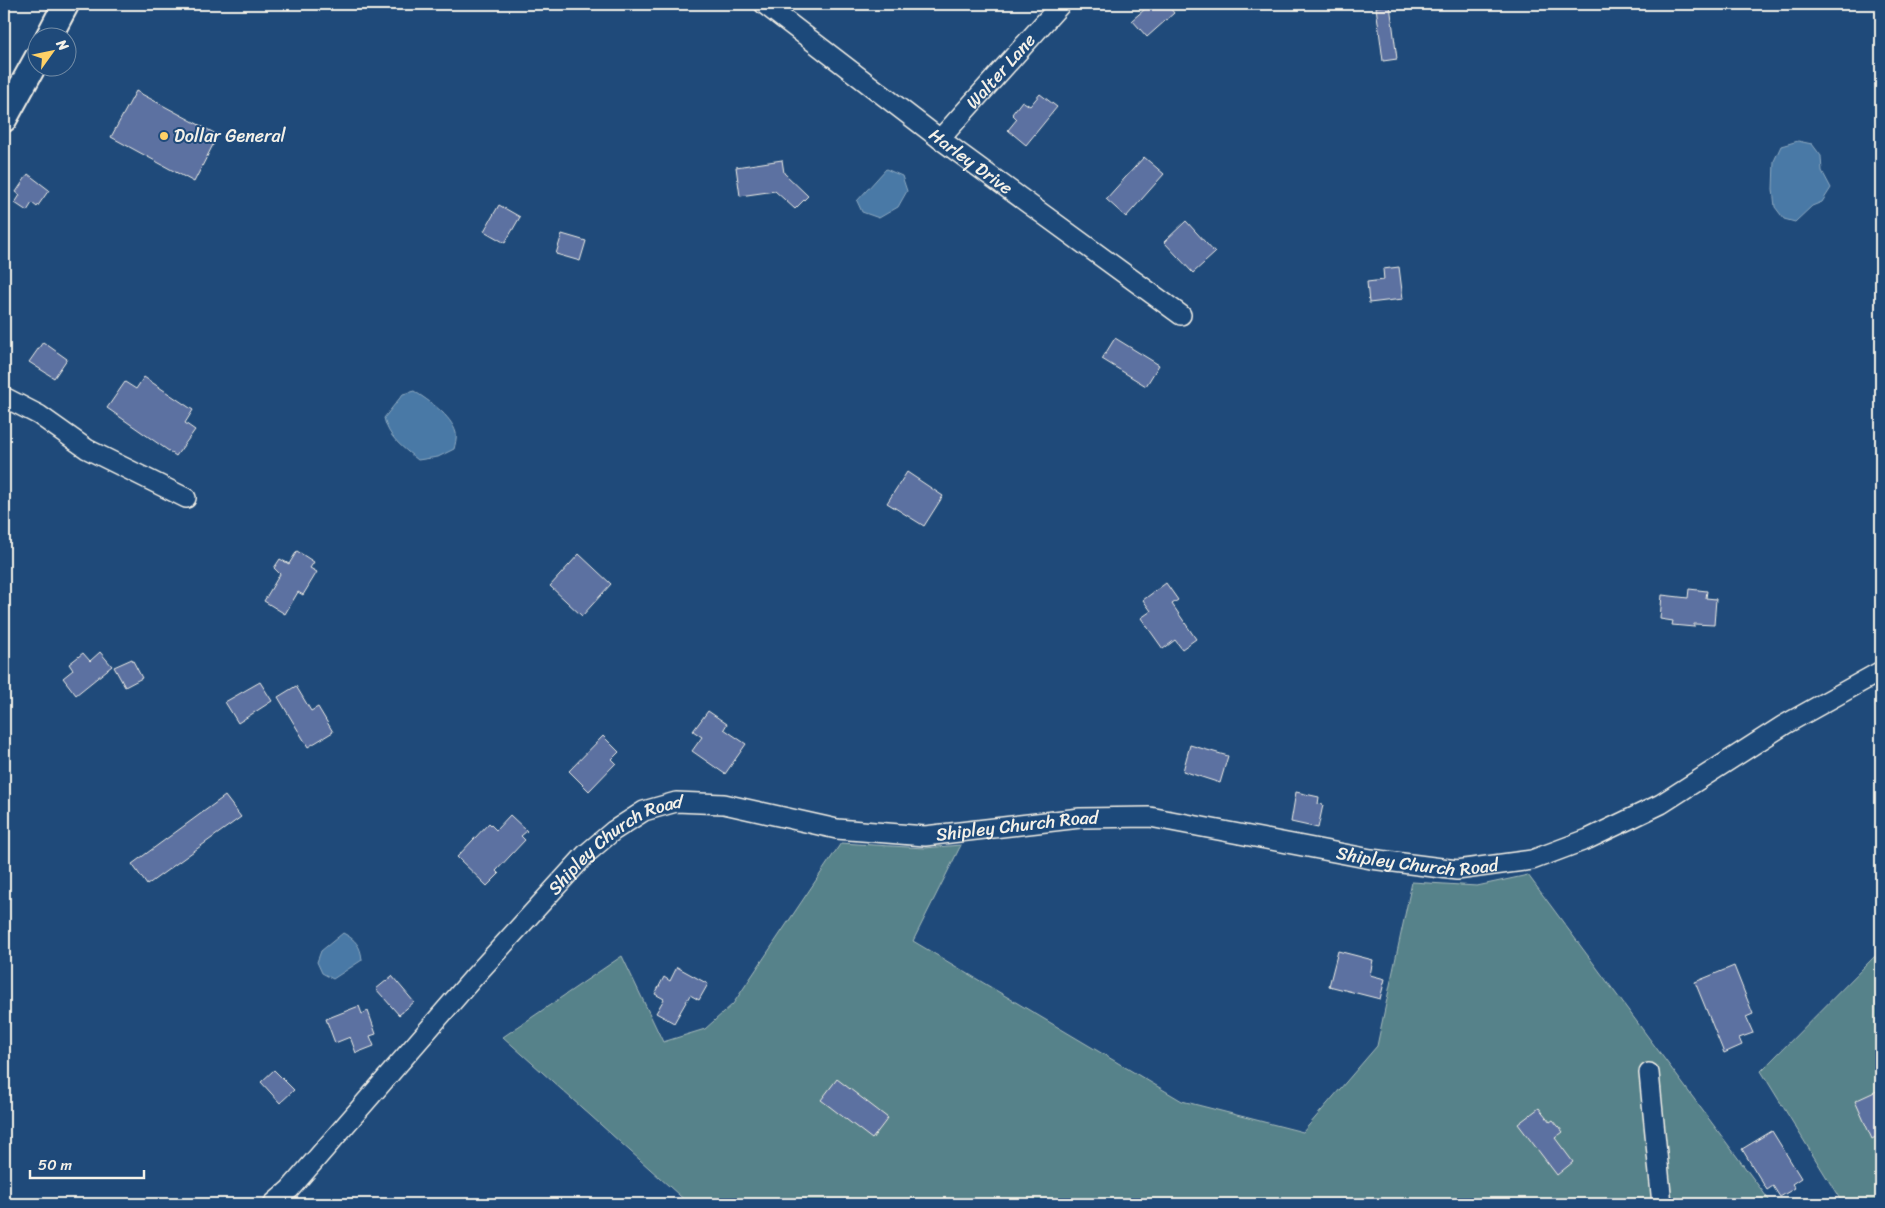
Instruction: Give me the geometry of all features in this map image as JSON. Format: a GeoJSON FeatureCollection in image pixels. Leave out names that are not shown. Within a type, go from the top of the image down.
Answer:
{"type":"FeatureCollection","features":[{"type":"Feature","properties":{"kind":"main road"},"geometry":{"type":"LineString","coordinates":[[53,28],[66,4]]}},
{"type":"Feature","properties":{"kind":"main road"},"geometry":{"type":"LineString","coordinates":[[4,119],[28,75]]}},
{"type":"Feature","properties":{"kind":"street","name":"Harley Drive"},"geometry":{"type":"LineString","coordinates":[[764,4],[940,139],[1181,315]]}},
{"type":"Feature","properties":{"kind":"street","name":"Walter Lane"},"geometry":{"type":"LineString","coordinates":[[940,139],[1061,4]]}},
{"type":"Feature","properties":{"kind":"street"},"geometry":{"type":"LineString","coordinates":[[4,397],[39,415],[87,449],[186,498]]}},
{"type":"Feature","properties":{"kind":"street","name":"Shipley Church Road"},"geometry":{"type":"LineString","coordinates":[[273,1204],[290,1189],[474,978],[586,854],[613,830],[644,812],[676,802],[724,804],[837,829],[925,836],[1080,818],[1150,817],[1371,859],[1456,870],[1532,860],[1588,840],[1661,804],[1784,725],[1881,671]]}},
{"type":"Feature","properties":{"kind":"street"},"geometry":{"type":"LineString","coordinates":[[1649,1073],[1662,1204]]}},
{"type":"Feature","properties":{"kind":"green space"},"geometry":{"type":"Polygon","coordinates":[[[841,843],[924,848],[961,845],[913,941],[1182,1101],[1303,1132],[1377,1046],[1412,882],[1477,886],[1528,875],[1772,1204],[689,1204],[503,1037],[622,956],[663,1042],[705,1029],[733,1004],[841,843]]]}},
{"type":"Feature","properties":{"kind":"green space"},"geometry":{"type":"Polygon","coordinates":[[[1881,950],[1881,1204],[1843,1204],[1761,1071],[1881,950]]]}},
{"type":"Feature","properties":{"kind":"water"},"geometry":{"type":"Polygon","coordinates":[[[1798,141],[1812,144],[1821,156],[1822,171],[1831,188],[1822,202],[1812,206],[1795,222],[1784,219],[1775,207],[1773,189],[1774,161],[1781,146],[1798,141]]]}},
{"type":"Feature","properties":{"kind":"water"},"geometry":{"type":"Polygon","coordinates":[[[886,169],[902,176],[907,191],[898,207],[879,218],[862,212],[857,201],[886,169]]]}},
{"type":"Feature","properties":{"kind":"water"},"geometry":{"type":"Polygon","coordinates":[[[414,391],[439,409],[449,420],[456,433],[454,449],[438,457],[418,460],[389,431],[384,418],[403,394],[414,391]]]}},
{"type":"Feature","properties":{"kind":"water"},"geometry":{"type":"Polygon","coordinates":[[[343,933],[357,944],[362,960],[333,979],[322,973],[317,962],[321,951],[343,933]]]}},
{"type":"Feature","properties":{"kind":"building"},"geometry":{"type":"Polygon","coordinates":[[[1151,4],[1167,4],[1174,13],[1147,37],[1132,20],[1151,4]]]}},
{"type":"Feature","properties":{"kind":"building"},"geometry":{"type":"Polygon","coordinates":[[[1390,5],[1397,59],[1383,61],[1376,7],[1390,5]]]}},
{"type":"Feature","properties":{"kind":"building","name":"Dollar General"},"geometry":{"type":"Polygon","coordinates":[[[136,91],[218,135],[194,182],[111,137],[136,91]]]}},
{"type":"Feature","properties":{"kind":"building"},"geometry":{"type":"Polygon","coordinates":[[[1040,94],[1057,107],[1026,145],[1008,130],[1017,119],[1012,114],[1022,101],[1030,106],[1040,94]]]}},
{"type":"Feature","properties":{"kind":"building"},"geometry":{"type":"Polygon","coordinates":[[[1144,157],[1164,174],[1126,217],[1106,199],[1144,157]]]}},
{"type":"Feature","properties":{"kind":"building"},"geometry":{"type":"Polygon","coordinates":[[[782,160],[784,173],[808,196],[795,209],[775,191],[740,196],[736,167],[782,160]]]}},
{"type":"Feature","properties":{"kind":"building"},"geometry":{"type":"Polygon","coordinates":[[[28,174],[49,190],[37,207],[32,203],[27,211],[15,203],[20,195],[16,192],[28,174]]]}},
{"type":"Feature","properties":{"kind":"building"},"geometry":{"type":"Polygon","coordinates":[[[499,205],[520,217],[505,243],[484,231],[499,205]]]}},
{"type":"Feature","properties":{"kind":"building"},"geometry":{"type":"Polygon","coordinates":[[[1186,221],[1215,253],[1193,273],[1164,242],[1186,221]]]}},
{"type":"Feature","properties":{"kind":"building"},"geometry":{"type":"Polygon","coordinates":[[[562,234],[586,241],[580,261],[556,254],[562,234]]]}},
{"type":"Feature","properties":{"kind":"building"},"geometry":{"type":"Polygon","coordinates":[[[1399,267],[1403,299],[1369,303],[1367,282],[1384,280],[1383,269],[1399,267]]]}},
{"type":"Feature","properties":{"kind":"building"},"geometry":{"type":"Polygon","coordinates":[[[1115,338],[1159,365],[1146,386],[1102,359],[1115,338]]]}},
{"type":"Feature","properties":{"kind":"building"},"geometry":{"type":"Polygon","coordinates":[[[43,342],[67,359],[54,378],[29,362],[43,342]]]}},
{"type":"Feature","properties":{"kind":"building"},"geometry":{"type":"Polygon","coordinates":[[[144,377],[193,410],[185,423],[195,430],[176,456],[107,408],[125,382],[136,389],[144,377]]]}},
{"type":"Feature","properties":{"kind":"building"},"geometry":{"type":"Polygon","coordinates":[[[907,472],[943,496],[924,526],[887,503],[907,472]]]}},
{"type":"Feature","properties":{"kind":"building"},"geometry":{"type":"Polygon","coordinates":[[[297,551],[314,562],[310,568],[317,572],[303,595],[298,592],[285,614],[264,601],[280,574],[274,568],[280,559],[289,564],[297,551]]]}},
{"type":"Feature","properties":{"kind":"building"},"geometry":{"type":"Polygon","coordinates":[[[579,554],[611,584],[582,616],[550,586],[579,554]]]}},
{"type":"Feature","properties":{"kind":"building"},"geometry":{"type":"Polygon","coordinates":[[[1166,583],[1178,600],[1172,604],[1196,639],[1182,649],[1175,640],[1163,649],[1141,618],[1151,611],[1143,600],[1166,583]]]}},
{"type":"Feature","properties":{"kind":"building"},"geometry":{"type":"Polygon","coordinates":[[[1689,589],[1707,591],[1706,598],[1716,599],[1714,625],[1694,624],[1694,627],[1672,625],[1673,621],[1660,619],[1662,595],[1688,598],[1689,589]]]}},
{"type":"Feature","properties":{"kind":"building"},"geometry":{"type":"Polygon","coordinates":[[[100,652],[112,666],[76,695],[63,678],[73,670],[69,664],[83,653],[90,661],[100,652]]]}},
{"type":"Feature","properties":{"kind":"building"},"geometry":{"type":"Polygon","coordinates":[[[132,659],[142,678],[125,687],[114,667],[132,659]]]}},
{"type":"Feature","properties":{"kind":"building"},"geometry":{"type":"Polygon","coordinates":[[[260,682],[272,701],[238,723],[225,702],[260,682]]]}},
{"type":"Feature","properties":{"kind":"building"},"geometry":{"type":"Polygon","coordinates":[[[296,686],[311,711],[318,707],[333,732],[308,747],[278,697],[296,686]]]}},
{"type":"Feature","properties":{"kind":"building"},"geometry":{"type":"Polygon","coordinates":[[[708,711],[727,724],[724,729],[746,744],[725,774],[692,751],[702,737],[693,731],[708,711]]]}},
{"type":"Feature","properties":{"kind":"building"},"geometry":{"type":"Polygon","coordinates":[[[603,736],[619,752],[612,759],[616,763],[589,791],[569,771],[603,736]]]}},
{"type":"Feature","properties":{"kind":"building"},"geometry":{"type":"Polygon","coordinates":[[[1190,745],[1228,756],[1220,783],[1183,771],[1190,745]]]}},
{"type":"Feature","properties":{"kind":"building"},"geometry":{"type":"Polygon","coordinates":[[[1296,792],[1319,797],[1318,804],[1323,805],[1318,828],[1291,822],[1296,792]]]}},
{"type":"Feature","properties":{"kind":"building"},"geometry":{"type":"Polygon","coordinates":[[[225,796],[241,817],[147,885],[132,864],[225,796]]]}},
{"type":"Feature","properties":{"kind":"building"},"geometry":{"type":"Polygon","coordinates":[[[510,815],[527,831],[521,836],[525,840],[496,871],[499,874],[487,886],[457,857],[489,823],[496,830],[510,815]]]}},
{"type":"Feature","properties":{"kind":"building"},"geometry":{"type":"Polygon","coordinates":[[[1338,951],[1373,960],[1370,975],[1385,979],[1380,999],[1329,986],[1338,951]]]}},
{"type":"Feature","properties":{"kind":"building"},"geometry":{"type":"Polygon","coordinates":[[[1734,966],[1753,1014],[1746,1017],[1753,1033],[1739,1038],[1742,1045],[1724,1053],[1695,982],[1734,966]]]}},
{"type":"Feature","properties":{"kind":"building"},"geometry":{"type":"Polygon","coordinates":[[[677,967],[708,984],[699,1000],[690,995],[674,1023],[656,1013],[664,999],[655,994],[664,977],[670,981],[677,967]]]}},
{"type":"Feature","properties":{"kind":"building"},"geometry":{"type":"Polygon","coordinates":[[[392,976],[414,1002],[399,1015],[376,989],[392,976]]]}},
{"type":"Feature","properties":{"kind":"building"},"geometry":{"type":"Polygon","coordinates":[[[359,1006],[362,1014],[368,1011],[376,1034],[370,1036],[374,1046],[356,1053],[350,1037],[335,1043],[326,1019],[359,1006]]]}},
{"type":"Feature","properties":{"kind":"building"},"geometry":{"type":"Polygon","coordinates":[[[274,1070],[294,1090],[280,1103],[261,1082],[274,1070]]]}},
{"type":"Feature","properties":{"kind":"building"},"geometry":{"type":"Polygon","coordinates":[[[837,1079],[888,1118],[872,1139],[821,1100],[837,1079]]]}},
{"type":"Feature","properties":{"kind":"building"},"geometry":{"type":"Polygon","coordinates":[[[1881,1089],[1881,1134],[1872,1139],[1855,1101],[1881,1089]]]}},
{"type":"Feature","properties":{"kind":"building"},"geometry":{"type":"Polygon","coordinates":[[[1539,1108],[1550,1122],[1553,1120],[1563,1132],[1555,1138],[1573,1162],[1557,1175],[1518,1124],[1539,1108]]]}},
{"type":"Feature","properties":{"kind":"building"},"geometry":{"type":"Polygon","coordinates":[[[1772,1131],[1801,1178],[1792,1184],[1795,1188],[1780,1197],[1773,1186],[1767,1190],[1742,1149],[1772,1131]]]}},
{"type":"Feature","properties":{"kind":"place","name":"Dollar General"},"geometry":{"type":"Point","coordinates":[164,136]}}]}
